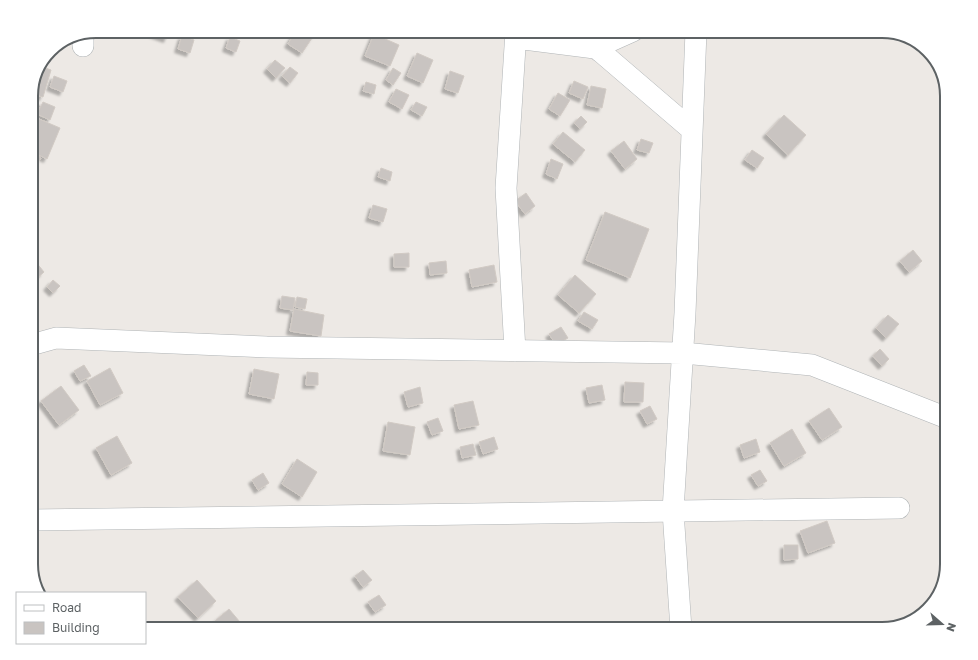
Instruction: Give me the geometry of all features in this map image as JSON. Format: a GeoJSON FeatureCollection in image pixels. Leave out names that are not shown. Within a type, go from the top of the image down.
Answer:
{"type":"FeatureCollection","features":[{"type":"Feature","properties":{"kind":"street"},"geometry":{"type":"LineString","coordinates":[[515,351],[506,188],[516,38]]}},
{"type":"Feature","properties":{"kind":"street"},"geometry":{"type":"LineString","coordinates":[[539,38],[595,48],[617,38]]}},
{"type":"Feature","properties":{"kind":"street"},"geometry":{"type":"LineString","coordinates":[[581,38],[692,130]]}},
{"type":"Feature","properties":{"kind":"street"},"geometry":{"type":"LineString","coordinates":[[681,622],[673,511],[683,353],[696,38]]}},
{"type":"Feature","properties":{"kind":"street"},"geometry":{"type":"LineString","coordinates":[[38,343],[56,338],[267,347],[683,353],[812,365],[940,415]]}},
{"type":"Feature","properties":{"kind":"street"},"geometry":{"type":"LineString","coordinates":[[38,520],[899,508]]}},
{"type":"Feature","properties":{"kind":"building"},"geometry":{"type":"Polygon","coordinates":[[[181,38],[194,40],[190,53],[178,49],[181,38]]]}},
{"type":"Feature","properties":{"kind":"building"},"geometry":{"type":"Polygon","coordinates":[[[230,38],[240,41],[236,52],[226,48],[230,38]]]}},
{"type":"Feature","properties":{"kind":"building"},"geometry":{"type":"Polygon","coordinates":[[[292,38],[312,38],[302,53],[288,44],[292,38]]]}},
{"type":"Feature","properties":{"kind":"building"},"geometry":{"type":"Polygon","coordinates":[[[372,38],[383,38],[399,45],[390,66],[365,56],[372,38]]]}},
{"type":"Feature","properties":{"kind":"building"},"geometry":{"type":"Polygon","coordinates":[[[417,53],[433,60],[423,83],[407,76],[417,53]]]}},
{"type":"Feature","properties":{"kind":"building"},"geometry":{"type":"Polygon","coordinates":[[[275,60],[285,68],[276,78],[267,69],[275,60]]]}},
{"type":"Feature","properties":{"kind":"building"},"geometry":{"type":"Polygon","coordinates":[[[290,67],[298,73],[290,83],[282,76],[290,67]]]}},
{"type":"Feature","properties":{"kind":"building"},"geometry":{"type":"Polygon","coordinates":[[[46,68],[51,70],[43,97],[38,96],[38,93],[42,74],[46,68]]]}},
{"type":"Feature","properties":{"kind":"building"},"geometry":{"type":"Polygon","coordinates":[[[393,68],[401,73],[393,85],[386,80],[393,68]]]}},
{"type":"Feature","properties":{"kind":"building"},"geometry":{"type":"Polygon","coordinates":[[[450,71],[464,76],[458,93],[445,89],[450,71]]]}},
{"type":"Feature","properties":{"kind":"building"},"geometry":{"type":"Polygon","coordinates":[[[54,76],[67,81],[63,92],[50,87],[54,76]]]}},
{"type":"Feature","properties":{"kind":"building"},"geometry":{"type":"Polygon","coordinates":[[[574,81],[588,87],[583,99],[569,93],[574,81]]]}},
{"type":"Feature","properties":{"kind":"building"},"geometry":{"type":"Polygon","coordinates":[[[366,82],[376,85],[374,94],[363,91],[366,82]]]}},
{"type":"Feature","properties":{"kind":"building"},"geometry":{"type":"Polygon","coordinates":[[[591,86],[606,89],[602,108],[587,105],[591,86]]]}},
{"type":"Feature","properties":{"kind":"building"},"geometry":{"type":"Polygon","coordinates":[[[396,89],[409,95],[402,109],[389,102],[396,89]]]}},
{"type":"Feature","properties":{"kind":"building"},"geometry":{"type":"Polygon","coordinates":[[[558,93],[570,100],[560,116],[549,109],[558,93]]]}},
{"type":"Feature","properties":{"kind":"building"},"geometry":{"type":"Polygon","coordinates":[[[43,102],[55,107],[50,120],[38,114],[43,102]]]}},
{"type":"Feature","properties":{"kind":"building"},"geometry":{"type":"Polygon","coordinates":[[[416,102],[427,107],[422,116],[411,110],[416,102]]]}},
{"type":"Feature","properties":{"kind":"building"},"geometry":{"type":"Polygon","coordinates":[[[784,115],[806,135],[788,155],[766,134],[784,115]]]}},
{"type":"Feature","properties":{"kind":"building"},"geometry":{"type":"Polygon","coordinates":[[[581,116],[587,122],[580,129],[574,123],[581,116]]]}},
{"type":"Feature","properties":{"kind":"building"},"geometry":{"type":"Polygon","coordinates":[[[39,119],[60,128],[47,159],[38,154],[39,119]]]}},
{"type":"Feature","properties":{"kind":"building"},"geometry":{"type":"Polygon","coordinates":[[[563,132],[585,150],[575,162],[553,144],[563,132]]]}},
{"type":"Feature","properties":{"kind":"building"},"geometry":{"type":"Polygon","coordinates":[[[641,139],[653,143],[649,153],[637,150],[641,139]]]}},
{"type":"Feature","properties":{"kind":"building"},"geometry":{"type":"Polygon","coordinates":[[[624,141],[637,159],[625,169],[611,151],[624,141]]]}},
{"type":"Feature","properties":{"kind":"building"},"geometry":{"type":"Polygon","coordinates":[[[752,150],[764,158],[757,168],[745,160],[752,150]]]}},
{"type":"Feature","properties":{"kind":"building"},"geometry":{"type":"Polygon","coordinates":[[[551,159],[563,164],[557,179],[546,174],[551,159]]]}},
{"type":"Feature","properties":{"kind":"building"},"geometry":{"type":"Polygon","coordinates":[[[381,168],[392,172],[390,181],[378,177],[381,168]]]}},
{"type":"Feature","properties":{"kind":"building"},"geometry":{"type":"Polygon","coordinates":[[[526,193],[535,206],[525,214],[515,201],[526,193]]]}},
{"type":"Feature","properties":{"kind":"building"},"geometry":{"type":"Polygon","coordinates":[[[373,205],[387,209],[383,222],[369,218],[373,205]]]}},
{"type":"Feature","properties":{"kind":"building"},"geometry":{"type":"Polygon","coordinates":[[[605,212],[649,229],[630,278],[586,260],[605,212]]]}},
{"type":"Feature","properties":{"kind":"building"},"geometry":{"type":"Polygon","coordinates":[[[913,250],[922,261],[909,272],[900,261],[913,250]]]}},
{"type":"Feature","properties":{"kind":"building"},"geometry":{"type":"Polygon","coordinates":[[[409,253],[409,267],[394,267],[394,254],[409,253]]]}},
{"type":"Feature","properties":{"kind":"building"},"geometry":{"type":"Polygon","coordinates":[[[446,261],[447,273],[430,275],[429,263],[446,261]]]}},
{"type":"Feature","properties":{"kind":"building"},"geometry":{"type":"Polygon","coordinates":[[[38,265],[44,272],[38,277],[38,265]]]}},
{"type":"Feature","properties":{"kind":"building"},"geometry":{"type":"Polygon","coordinates":[[[494,265],[497,282],[472,287],[469,270],[494,265]]]}},
{"type":"Feature","properties":{"kind":"building"},"geometry":{"type":"Polygon","coordinates":[[[575,275],[596,294],[579,313],[558,295],[575,275]]]}},
{"type":"Feature","properties":{"kind":"building"},"geometry":{"type":"Polygon","coordinates":[[[53,280],[60,286],[53,293],[47,287],[53,280]]]}},
{"type":"Feature","properties":{"kind":"building"},"geometry":{"type":"Polygon","coordinates":[[[282,296],[295,298],[293,310],[280,308],[282,296]]]}},
{"type":"Feature","properties":{"kind":"building"},"geometry":{"type":"Polygon","coordinates":[[[297,297],[307,299],[305,309],[295,307],[297,297]]]}},
{"type":"Feature","properties":{"kind":"building"},"geometry":{"type":"Polygon","coordinates":[[[294,309],[324,315],[321,336],[290,331],[294,309]]]}},
{"type":"Feature","properties":{"kind":"building"},"geometry":{"type":"Polygon","coordinates":[[[584,312],[598,320],[592,329],[578,321],[584,312]]]}},
{"type":"Feature","properties":{"kind":"building"},"geometry":{"type":"Polygon","coordinates":[[[888,315],[899,324],[886,338],[876,328],[888,315]]]}},
{"type":"Feature","properties":{"kind":"building"},"geometry":{"type":"Polygon","coordinates":[[[561,327],[568,338],[556,345],[549,334],[561,327]]]}},
{"type":"Feature","properties":{"kind":"building"},"geometry":{"type":"Polygon","coordinates":[[[880,349],[889,359],[882,366],[873,356],[880,349]]]}},
{"type":"Feature","properties":{"kind":"building"},"geometry":{"type":"Polygon","coordinates":[[[84,365],[91,376],[80,381],[74,371],[84,365]]]}},
{"type":"Feature","properties":{"kind":"building"},"geometry":{"type":"Polygon","coordinates":[[[110,368],[123,393],[100,405],[87,381],[110,368]]]}},
{"type":"Feature","properties":{"kind":"building"},"geometry":{"type":"Polygon","coordinates":[[[254,369],[279,374],[274,399],[249,394],[254,369]]]}},
{"type":"Feature","properties":{"kind":"building"},"geometry":{"type":"Polygon","coordinates":[[[307,372],[318,373],[318,385],[306,385],[307,372]]]}},
{"type":"Feature","properties":{"kind":"building"},"geometry":{"type":"Polygon","coordinates":[[[625,382],[644,383],[643,402],[624,402],[625,382]]]}},
{"type":"Feature","properties":{"kind":"building"},"geometry":{"type":"Polygon","coordinates":[[[602,385],[605,400],[589,403],[586,388],[602,385]]]}},
{"type":"Feature","properties":{"kind":"building"},"geometry":{"type":"Polygon","coordinates":[[[61,386],[79,410],[59,425],[41,401],[61,386]]]}},
{"type":"Feature","properties":{"kind":"building"},"geometry":{"type":"Polygon","coordinates":[[[420,387],[423,403],[408,407],[404,392],[420,387]]]}},
{"type":"Feature","properties":{"kind":"building"},"geometry":{"type":"Polygon","coordinates":[[[473,401],[479,425],[459,429],[454,405],[473,401]]]}},
{"type":"Feature","properties":{"kind":"building"},"geometry":{"type":"Polygon","coordinates":[[[650,406],[657,419],[647,424],[640,411],[650,406]]]}},
{"type":"Feature","properties":{"kind":"building"},"geometry":{"type":"Polygon","coordinates":[[[829,408],[842,427],[822,440],[809,421],[829,408]]]}},
{"type":"Feature","properties":{"kind":"building"},"geometry":{"type":"Polygon","coordinates":[[[438,418],[443,431],[432,435],[427,422],[438,418]]]}},
{"type":"Feature","properties":{"kind":"building"},"geometry":{"type":"Polygon","coordinates":[[[388,422],[415,427],[410,455],[383,451],[388,422]]]}},
{"type":"Feature","properties":{"kind":"building"},"geometry":{"type":"Polygon","coordinates":[[[792,429],[806,453],[784,466],[770,443],[792,429]]]}},
{"type":"Feature","properties":{"kind":"building"},"geometry":{"type":"Polygon","coordinates":[[[117,436],[132,463],[111,475],[96,448],[117,436]]]}},
{"type":"Feature","properties":{"kind":"building"},"geometry":{"type":"Polygon","coordinates":[[[494,437],[498,449],[483,454],[479,442],[494,437]]]}},
{"type":"Feature","properties":{"kind":"building"},"geometry":{"type":"Polygon","coordinates":[[[756,439],[760,452],[744,458],[740,445],[756,439]]]}},
{"type":"Feature","properties":{"kind":"building"},"geometry":{"type":"Polygon","coordinates":[[[473,444],[476,455],[462,458],[460,447],[473,444]]]}},
{"type":"Feature","properties":{"kind":"building"},"geometry":{"type":"Polygon","coordinates":[[[297,459],[317,472],[302,497],[282,484],[297,459]]]}},
{"type":"Feature","properties":{"kind":"building"},"geometry":{"type":"Polygon","coordinates":[[[760,470],[767,481],[758,486],[751,475],[760,470]]]}},
{"type":"Feature","properties":{"kind":"building"},"geometry":{"type":"Polygon","coordinates":[[[263,473],[269,483],[258,490],[252,480],[263,473]]]}},
{"type":"Feature","properties":{"kind":"building"},"geometry":{"type":"Polygon","coordinates":[[[827,521],[835,543],[808,553],[800,531],[827,521]]]}},
{"type":"Feature","properties":{"kind":"building"},"geometry":{"type":"Polygon","coordinates":[[[784,545],[798,545],[798,559],[784,560],[784,545]]]}},
{"type":"Feature","properties":{"kind":"building"},"geometry":{"type":"Polygon","coordinates":[[[363,570],[372,580],[363,587],[355,576],[363,570]]]}},
{"type":"Feature","properties":{"kind":"building"},"geometry":{"type":"Polygon","coordinates":[[[197,580],[216,601],[198,618],[178,597],[197,580]]]}},
{"type":"Feature","properties":{"kind":"building"},"geometry":{"type":"Polygon","coordinates":[[[379,595],[386,605],[375,612],[368,602],[379,595]]]}},
{"type":"Feature","properties":{"kind":"building"},"geometry":{"type":"Polygon","coordinates":[[[229,609],[240,622],[214,622],[229,609]]]}}]}
